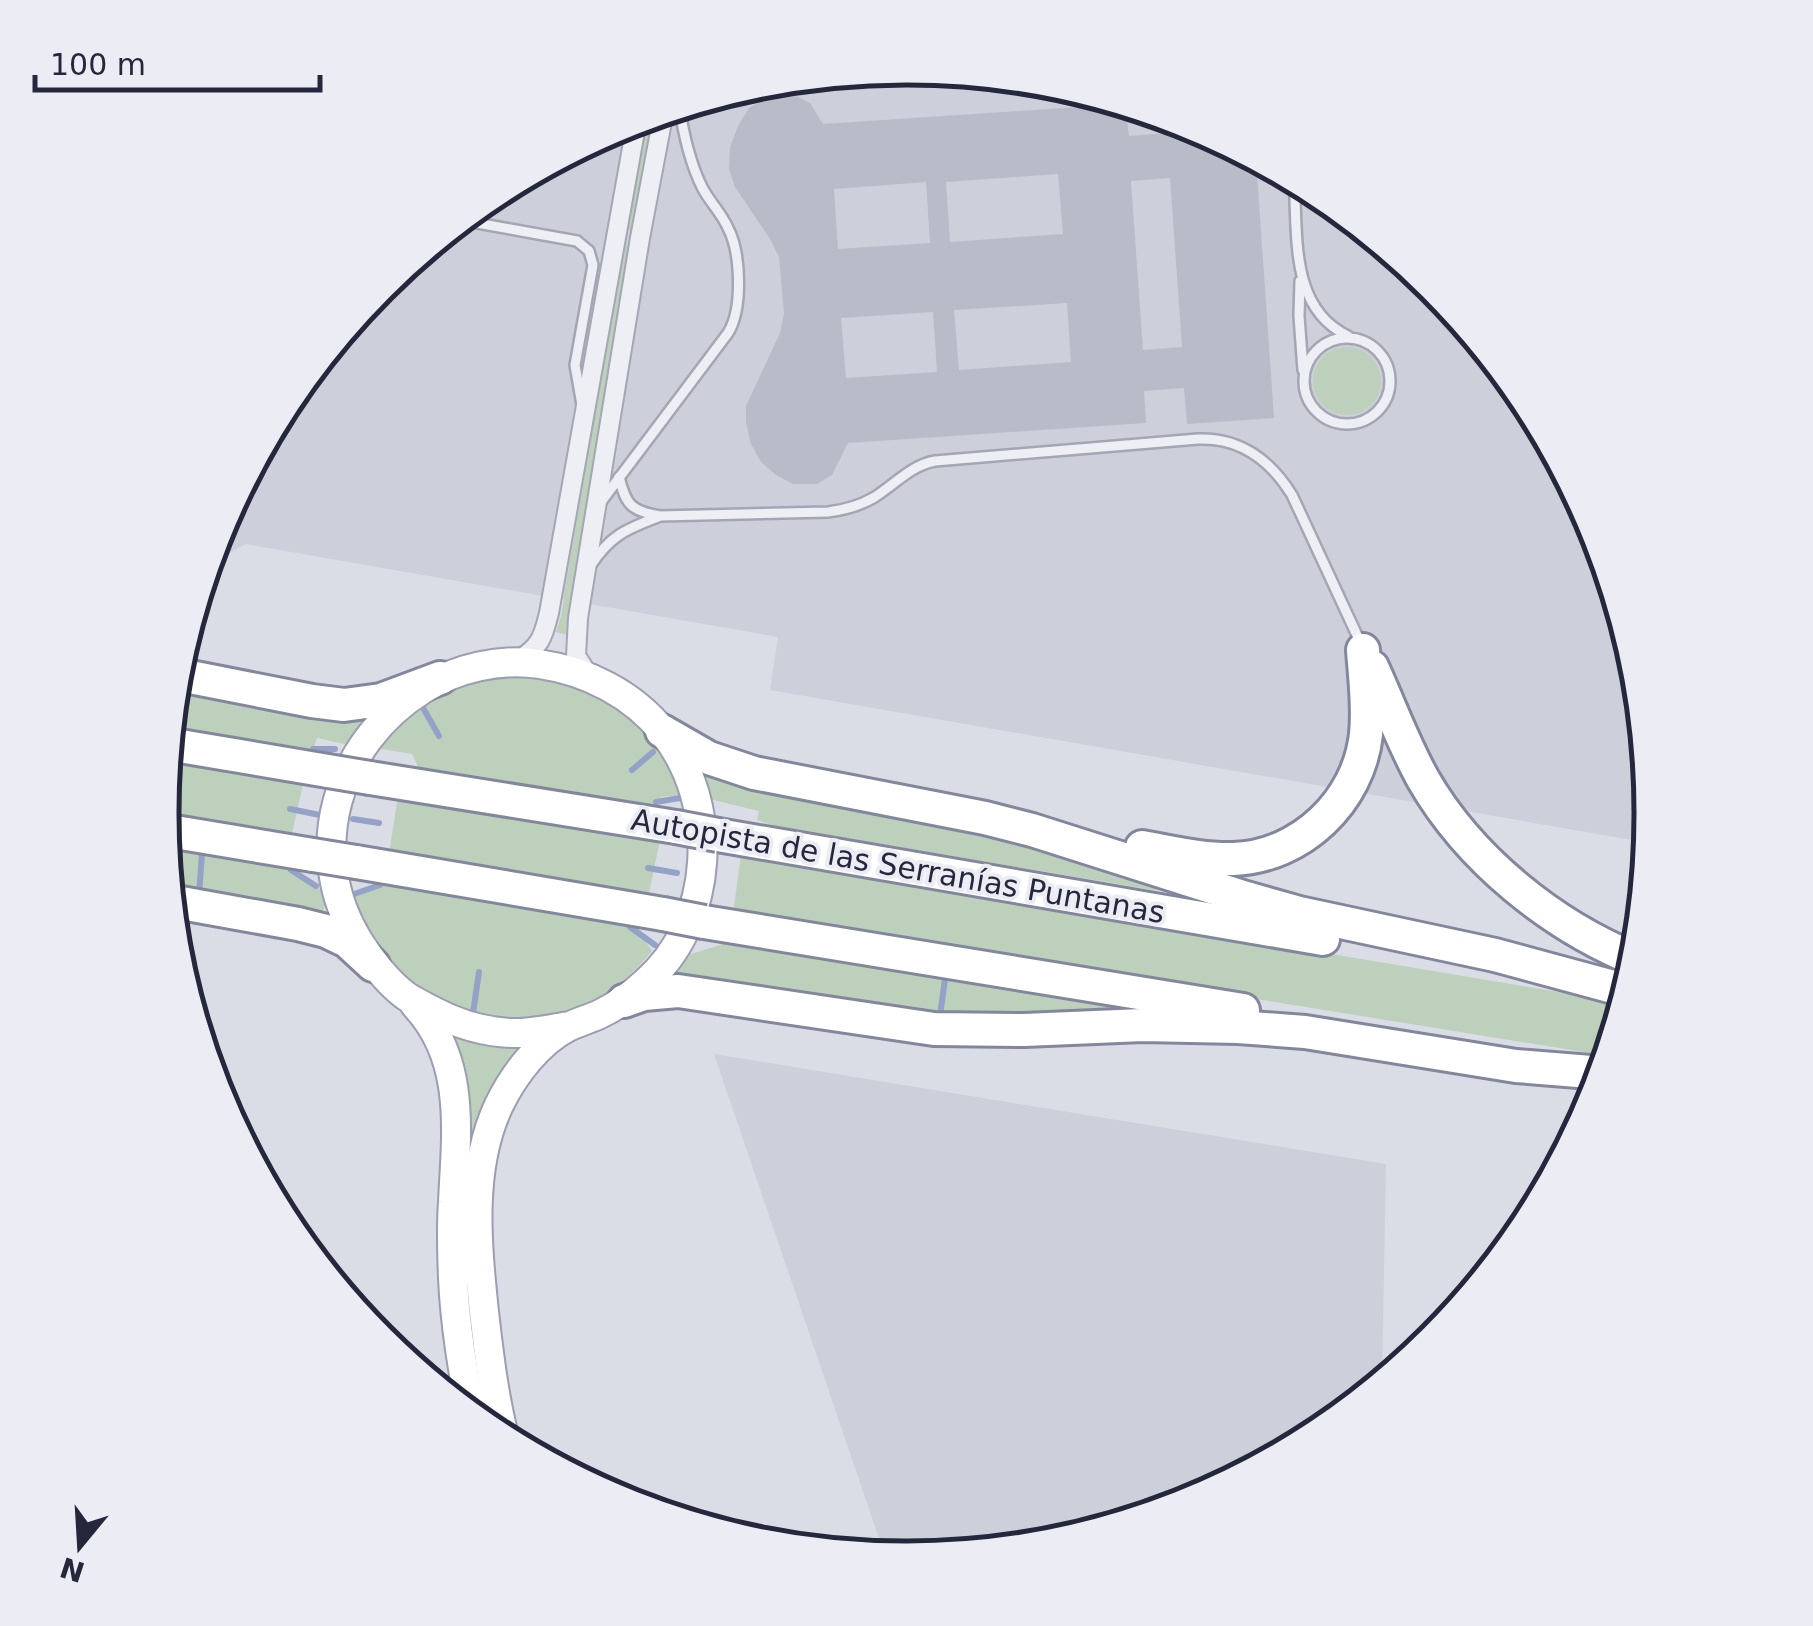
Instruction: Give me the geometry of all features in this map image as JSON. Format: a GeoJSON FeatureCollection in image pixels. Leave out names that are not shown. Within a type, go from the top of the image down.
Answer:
{"type":"FeatureCollection","features":[{"type":"Feature","properties":{"kind":"highway"},"geometry":{"type":"LineString","coordinates":[[1032,830],[1220,859],[1271,852],[1297,840],[1326,818],[1355,777],[1366,730],[1364,650]]}},
{"type":"Feature","properties":{"kind":"highway"},"geometry":{"type":"LineString","coordinates":[[1364,650],[1412,757],[1458,828],[1494,866],[1548,910],[1621,952]]}},
{"type":"Feature","properties":{"kind":"highway"},"geometry":{"type":"LineString","coordinates":[[191,677],[344,705],[381,700],[440,678]]}},
{"type":"Feature","properties":{"kind":"highway"},"geometry":{"type":"LineString","coordinates":[[662,731],[709,758],[754,773],[984,818],[1264,903],[1495,955],[1613,987]]}},
{"type":"Feature","properties":{"kind":"highway","name":"Autopista de las Serranías Puntanas"},"geometry":{"type":"LineString","coordinates":[[182,746],[1613,988]]}},
{"type":"Feature","properties":{"kind":"highway"},"geometry":{"type":"LineString","coordinates":[[179,833],[1588,1068]]}},
{"type":"Feature","properties":{"kind":"highway"},"geometry":{"type":"LineString","coordinates":[[185,904],[326,931],[347,941],[374,965]]}},
{"type":"Feature","properties":{"kind":"highway"},"geometry":{"type":"LineString","coordinates":[[624,1000],[660,992],[695,993],[934,1028],[1238,1027],[1305,1032],[1516,1066],[1587,1070]]}},
{"type":"Feature","properties":{"kind":"main road"},"geometry":{"type":"LineString","coordinates":[[467,1394],[453,1280],[458,1146],[454,1096],[444,1054],[425,1016],[374,965],[348,924],[334,878],[332,829],[343,782],[366,739],[399,704],[440,678],[484,665],[517,661],[590,676],[630,699],[662,731],[680,758],[693,784],[704,844],[696,904],[668,958],[624,1000],[568,1026],[546,1042],[518,1073],[488,1134],[481,1162],[478,1208],[480,1275],[500,1417]]}},
{"type":"Feature","properties":{"kind":"main road"},"geometry":{"type":"LineString","coordinates":[[407,997],[457,1023],[512,1033],[568,1026]]}},
{"type":"Feature","properties":{"kind":"street"},"geometry":{"type":"LineString","coordinates":[[590,676],[576,656],[578,618],[661,128]]}},
{"type":"Feature","properties":{"kind":"street"},"geometry":{"type":"LineString","coordinates":[[517,661],[531,652],[544,634],[633,138]]}},
{"type":"Feature","properties":{"kind":"lane"},"geometry":{"type":"LineString","coordinates":[[597,508],[728,333],[736,315],[738,275],[732,238],[702,188],[682,121]]}},
{"type":"Feature","properties":{"kind":"lane"},"geometry":{"type":"LineString","coordinates":[[1295,198],[1304,389],[1309,402],[1330,421],[1358,423],[1381,408],[1391,383],[1384,358],[1376,348],[1351,338],[1338,338],[1315,351],[1304,375]]}},
{"type":"Feature","properties":{"kind":"lane"},"geometry":{"type":"LineString","coordinates":[[479,224],[577,242],[588,251],[594,272],[575,364],[585,416]]}},
{"type":"Feature","properties":{"kind":"lane"},"geometry":{"type":"LineString","coordinates":[[1301,273],[1310,302],[1319,315],[1351,338]]}},
{"type":"Feature","properties":{"kind":"lane"},"geometry":{"type":"LineString","coordinates":[[620,477],[623,495],[645,514],[828,512],[872,499],[935,460],[1220,440],[1254,454],[1284,483],[1364,650]]}},
{"type":"Feature","properties":{"kind":"lane"},"geometry":{"type":"LineString","coordinates":[[588,569],[610,540],[660,516]]}},
{"type":"Feature","properties":{"kind":"shaded area"},"geometry":{"type":"Polygon","coordinates":[[[906,85],[1002,91],[1049,99],[1185,140],[1271,183],[1350,235],[1387,266],[1454,333],[1484,370],[1537,449],[1579,534],[1596,579],[1621,671],[1628,718],[1633,840],[770,690],[778,637],[246,544],[226,555],[276,449],[359,333],[463,235],[542,183],[628,140],[672,124],[764,99],[811,91],[906,85]]]}},
{"type":"Feature","properties":{"kind":"shaded area"},"geometry":{"type":"Polygon","coordinates":[[[714,1054],[1386,1164],[1382,1364],[1350,1391],[1228,1466],[1141,1502],[1049,1527],[1002,1535],[880,1540],[714,1054]]]}},
{"type":"Feature","properties":{"kind":"green space"},"geometry":{"type":"Polygon","coordinates":[[[653,131],[633,230],[626,229],[644,134],[653,131]]]}},
{"type":"Feature","properties":{"kind":"green space"},"geometry":{"type":"Polygon","coordinates":[[[623,245],[630,247],[568,635],[556,632],[623,245]]]}},
{"type":"Feature","properties":{"kind":"green space"},"geometry":{"type":"Polygon","coordinates":[[[1347,347],[1371,357],[1381,381],[1371,405],[1347,415],[1323,405],[1313,381],[1323,357],[1347,347]]]}},
{"type":"Feature","properties":{"kind":"green space"},"geometry":{"type":"Polygon","coordinates":[[[533,675],[585,691],[624,714],[655,748],[682,795],[661,797],[658,807],[418,767],[412,754],[375,748],[412,711],[443,691],[476,679],[533,675]]]}},
{"type":"Feature","properties":{"kind":"green space"},"geometry":{"type":"Polygon","coordinates":[[[191,681],[388,701],[353,746],[317,738],[313,751],[184,730],[191,681]]]}},
{"type":"Feature","properties":{"kind":"green space"},"geometry":{"type":"Polygon","coordinates":[[[180,760],[304,780],[291,838],[178,819],[180,760]]]}},
{"type":"Feature","properties":{"kind":"green space"},"geometry":{"type":"Polygon","coordinates":[[[699,762],[874,803],[1181,888],[1153,890],[775,826],[757,820],[759,811],[701,797],[699,762]]]}},
{"type":"Feature","properties":{"kind":"green space"},"geometry":{"type":"Polygon","coordinates":[[[398,796],[660,840],[648,898],[389,854],[398,796]]]}},
{"type":"Feature","properties":{"kind":"green space"},"geometry":{"type":"Polygon","coordinates":[[[179,844],[295,867],[323,892],[325,906],[321,916],[184,894],[179,844]]]}},
{"type":"Feature","properties":{"kind":"green space"},"geometry":{"type":"Polygon","coordinates":[[[741,855],[1610,1001],[1593,1054],[733,914],[741,855]]]}},
{"type":"Feature","properties":{"kind":"green space"},"geometry":{"type":"Polygon","coordinates":[[[395,881],[634,925],[652,951],[610,991],[571,1010],[523,1018],[474,1012],[451,1004],[410,979],[370,930],[353,897],[395,881]]]}},
{"type":"Feature","properties":{"kind":"green space"},"geometry":{"type":"Polygon","coordinates":[[[733,941],[1136,1004],[1128,1015],[1011,1019],[674,982],[681,957],[733,941]]]}},
{"type":"Feature","properties":{"kind":"green space"},"geometry":{"type":"Polygon","coordinates":[[[445,1022],[549,1035],[473,1140],[468,1085],[445,1022]]]}},
{"type":"Feature","properties":{"kind":"building"},"geometry":{"type":"Polygon","coordinates":[[[794,95],[810,103],[823,124],[1082,107],[1127,120],[1129,136],[1166,133],[1257,176],[1274,418],[1187,424],[1184,388],[1144,391],[1146,423],[848,443],[832,475],[817,484],[793,484],[776,475],[761,462],[751,444],[746,422],[746,406],[780,333],[784,313],[779,257],[735,187],[729,169],[730,147],[749,108],[765,99],[794,95]],[[1058,174],[946,182],[950,242],[1063,234],[1058,174]],[[1170,178],[1131,181],[1143,350],[1182,347],[1170,178]],[[926,182],[834,189],[838,249],[930,243],[926,182]],[[1067,303],[954,310],[959,370],[1071,362],[1067,303]],[[933,312],[841,318],[846,378],[937,372],[933,312]]]}},
{"type":"Feature","properties":{"kind":"waterway"},"geometry":{"type":"LineString","coordinates":[[422,706],[439,736]]}},
{"type":"Feature","properties":{"kind":"waterway"},"geometry":{"type":"LineString","coordinates":[[313,749],[335,749]]}},
{"type":"Feature","properties":{"kind":"waterway"},"geometry":{"type":"LineString","coordinates":[[632,770],[653,752]]}},
{"type":"Feature","properties":{"kind":"waterway"},"geometry":{"type":"LineString","coordinates":[[656,802],[680,798]]}},
{"type":"Feature","properties":{"kind":"waterway"},"geometry":{"type":"LineString","coordinates":[[290,809],[320,815]]}},
{"type":"Feature","properties":{"kind":"waterway"},"geometry":{"type":"LineString","coordinates":[[353,819],[379,823]]}},
{"type":"Feature","properties":{"kind":"waterway"},"geometry":{"type":"LineString","coordinates":[[199,895],[202,853]]}},
{"type":"Feature","properties":{"kind":"waterway"},"geometry":{"type":"LineString","coordinates":[[648,868],[677,873]]}},
{"type":"Feature","properties":{"kind":"waterway"},"geometry":{"type":"LineString","coordinates":[[291,870],[316,886]]}},
{"type":"Feature","properties":{"kind":"waterway"},"geometry":{"type":"LineString","coordinates":[[354,894],[380,885]]}},
{"type":"Feature","properties":{"kind":"waterway"},"geometry":{"type":"LineString","coordinates":[[630,927],[655,945]]}},
{"type":"Feature","properties":{"kind":"waterway"},"geometry":{"type":"LineString","coordinates":[[473,1013],[479,972]]}},
{"type":"Feature","properties":{"kind":"waterway"},"geometry":{"type":"LineString","coordinates":[[940,1016],[945,979]]}}]}
